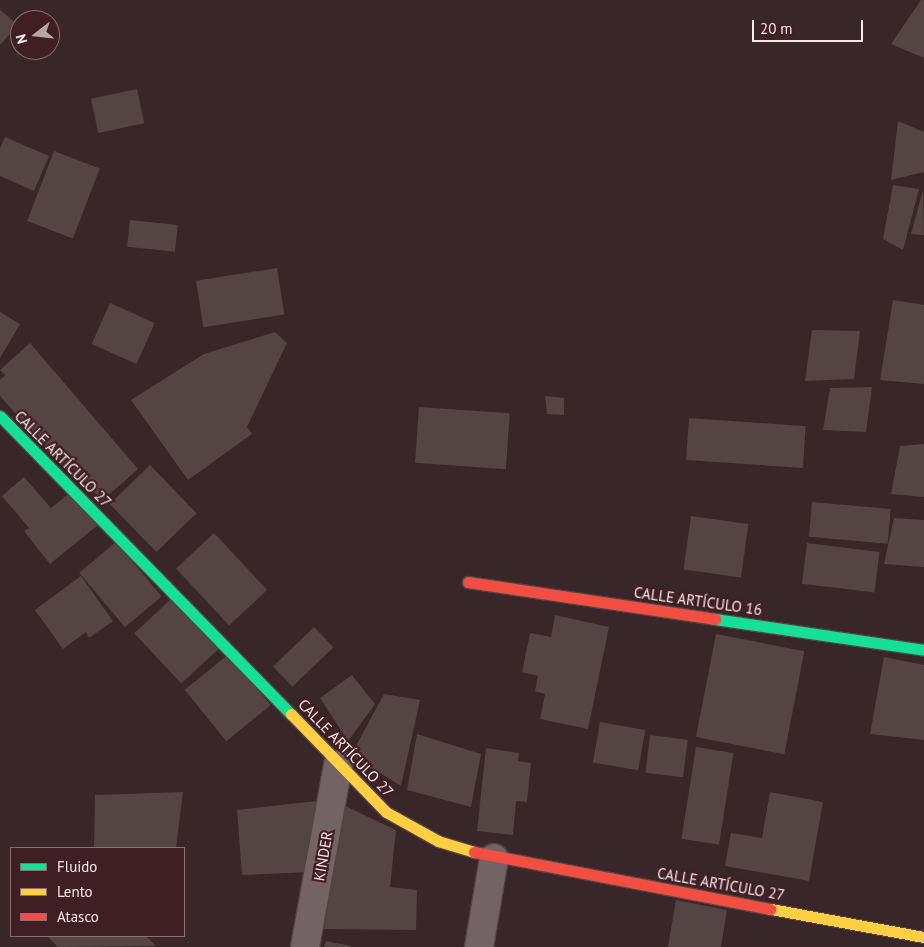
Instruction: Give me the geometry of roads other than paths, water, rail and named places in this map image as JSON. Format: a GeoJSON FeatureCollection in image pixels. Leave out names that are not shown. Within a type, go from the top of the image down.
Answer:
{"type":"FeatureCollection","features":[{"type":"Feature","properties":{"kind":"street","name":"CALLE ARTÍCULO 27"},"geometry":{"type":"LineString","coordinates":[[0,416],[259,679],[338,765],[386,812],[438,841],[494,858],[924,937]]}},
{"type":"Feature","properties":{"kind":"street","name":"CALLE ARTÍCULO 16"},"geometry":{"type":"LineString","coordinates":[[468,582],[924,650]]}},
{"type":"Feature","properties":{"kind":"street","name":"KINDER"},"geometry":{"type":"LineString","coordinates":[[305,947],[338,765]]}},
{"type":"Feature","properties":{"kind":"street"},"geometry":{"type":"LineString","coordinates":[[479,947],[494,858]]}}]}
